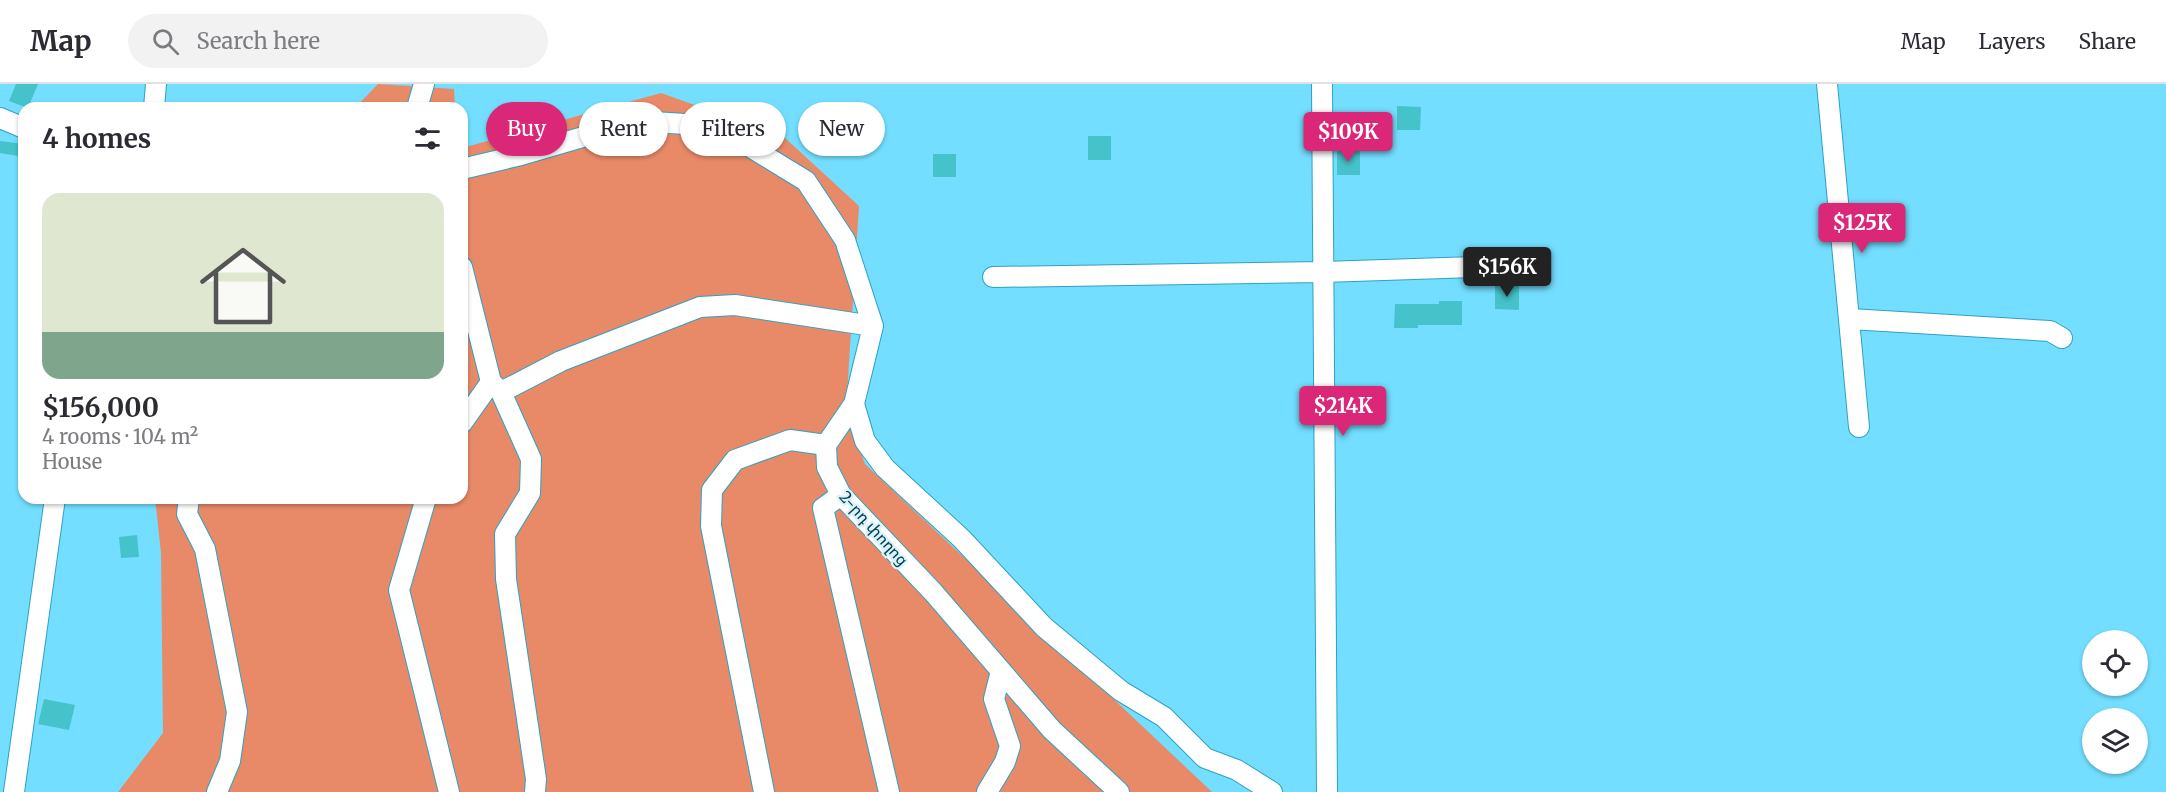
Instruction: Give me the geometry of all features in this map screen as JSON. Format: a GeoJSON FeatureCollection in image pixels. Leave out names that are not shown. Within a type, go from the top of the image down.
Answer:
{"type":"FeatureCollection","features":[{"type":"Feature","properties":{"kind":"street"},"geometry":{"type":"LineString","coordinates":[[154,102],[156,84]]}},
{"type":"Feature","properties":{"kind":"street"},"geometry":{"type":"LineString","coordinates":[[419,102],[424,84]]}},
{"type":"Feature","properties":{"kind":"street"},"geometry":{"type":"LineString","coordinates":[[1322,84],[1327,792]]}},
{"type":"Feature","properties":{"kind":"street"},"geometry":{"type":"LineString","coordinates":[[1827,84],[1859,427]]}},
{"type":"Feature","properties":{"kind":"street"},"geometry":{"type":"LineString","coordinates":[[0,118],[18,126]]}},
{"type":"Feature","properties":{"kind":"street"},"geometry":{"type":"LineString","coordinates":[[468,168],[521,155],[638,121],[716,126],[806,182],[845,240],[873,327],[854,404],[826,445],[790,440],[735,460],[712,490],[711,526],[764,792]]}},
{"type":"Feature","properties":{"kind":"street"},"geometry":{"type":"LineString","coordinates":[[993,277],[1323,272],[1505,266]]}},
{"type":"Feature","properties":{"kind":"street"},"geometry":{"type":"LineString","coordinates":[[468,288],[496,387],[531,459],[530,493],[505,534],[506,579],[536,779],[535,792]]}},
{"type":"Feature","properties":{"kind":"street"},"geometry":{"type":"LineString","coordinates":[[468,417],[496,387],[700,308],[735,305],[873,327]]}},
{"type":"Feature","properties":{"kind":"street"},"geometry":{"type":"LineString","coordinates":[[1850,319],[2050,331],[2062,338]]}},
{"type":"Feature","properties":{"kind":"street"},"geometry":{"type":"LineString","coordinates":[[854,404],[865,441],[885,468],[962,539],[1044,627],[1121,691],[1164,717],[1205,758],[1237,770],[1272,792]]}},
{"type":"Feature","properties":{"kind":"street","name":"2-րդ փողոց"},"geometry":{"type":"LineString","coordinates":[[826,445],[826,467],[841,495],[933,592],[1052,730],[1119,792]]}},
{"type":"Feature","properties":{"kind":"street"},"geometry":{"type":"LineString","coordinates":[[841,495],[823,508],[889,792]]}},
{"type":"Feature","properties":{"kind":"street"},"geometry":{"type":"LineString","coordinates":[[14,792],[54,504]]}},
{"type":"Feature","properties":{"kind":"street"},"geometry":{"type":"LineString","coordinates":[[188,504],[187,514],[205,549],[237,712],[230,761],[217,792]]}},
{"type":"Feature","properties":{"kind":"street"},"geometry":{"type":"LineString","coordinates":[[424,504],[399,590],[449,792]]}},
{"type":"Feature","properties":{"kind":"street"},"geometry":{"type":"LineString","coordinates":[[987,792],[1005,762],[1010,746],[994,699],[1001,671]]}},
{"type":"Feature","properties":{"kind":"shaded area"},"geometry":{"type":"Polygon","coordinates":[[[378,84],[454,89],[455,102],[361,102],[378,84]]]}},
{"type":"Feature","properties":{"kind":"shaded area"},"geometry":{"type":"Polygon","coordinates":[[[661,93],[686,102],[680,102],[680,156],[786,156],[786,139],[798,150],[798,156],[805,156],[859,206],[846,410],[865,464],[1212,792],[118,792],[163,733],[161,553],[156,504],[468,504],[468,146],[486,141],[486,156],[567,156],[567,119],[579,116],[579,156],[668,156],[668,102],[628,102],[661,93]]]}},
{"type":"Feature","properties":{"kind":"building"},"geometry":{"type":"Polygon","coordinates":[[[16,84],[38,84],[30,102],[18,102],[18,104],[9,101],[16,84]]]}},
{"type":"Feature","properties":{"kind":"building"},"geometry":{"type":"Polygon","coordinates":[[[1397,106],[1421,107],[1420,130],[1397,130],[1397,106]]]}},
{"type":"Feature","properties":{"kind":"building"},"geometry":{"type":"Polygon","coordinates":[[[1088,136],[1111,136],[1111,160],[1088,160],[1088,136]]]}},
{"type":"Feature","properties":{"kind":"building"},"geometry":{"type":"Polygon","coordinates":[[[0,141],[18,143],[18,156],[0,153],[0,141]]]}},
{"type":"Feature","properties":{"kind":"building"},"geometry":{"type":"Polygon","coordinates":[[[1337,151],[1360,151],[1360,175],[1337,175],[1337,151]]]}},
{"type":"Feature","properties":{"kind":"building"},"geometry":{"type":"Polygon","coordinates":[[[933,154],[956,154],[956,177],[933,177],[933,154]]]}},
{"type":"Feature","properties":{"kind":"building"},"geometry":{"type":"Polygon","coordinates":[[[1495,286],[1519,286],[1519,310],[1495,309],[1495,286]]]}},
{"type":"Feature","properties":{"kind":"building"},"geometry":{"type":"Polygon","coordinates":[[[1439,301],[1462,301],[1462,325],[1418,325],[1418,328],[1394,328],[1395,304],[1439,304],[1439,301]]]}},
{"type":"Feature","properties":{"kind":"building"},"geometry":{"type":"Polygon","coordinates":[[[137,535],[139,557],[121,558],[119,537],[137,535]]]}},
{"type":"Feature","properties":{"kind":"building"},"geometry":{"type":"Polygon","coordinates":[[[44,699],[75,705],[69,730],[38,724],[44,699]]]}}]}
